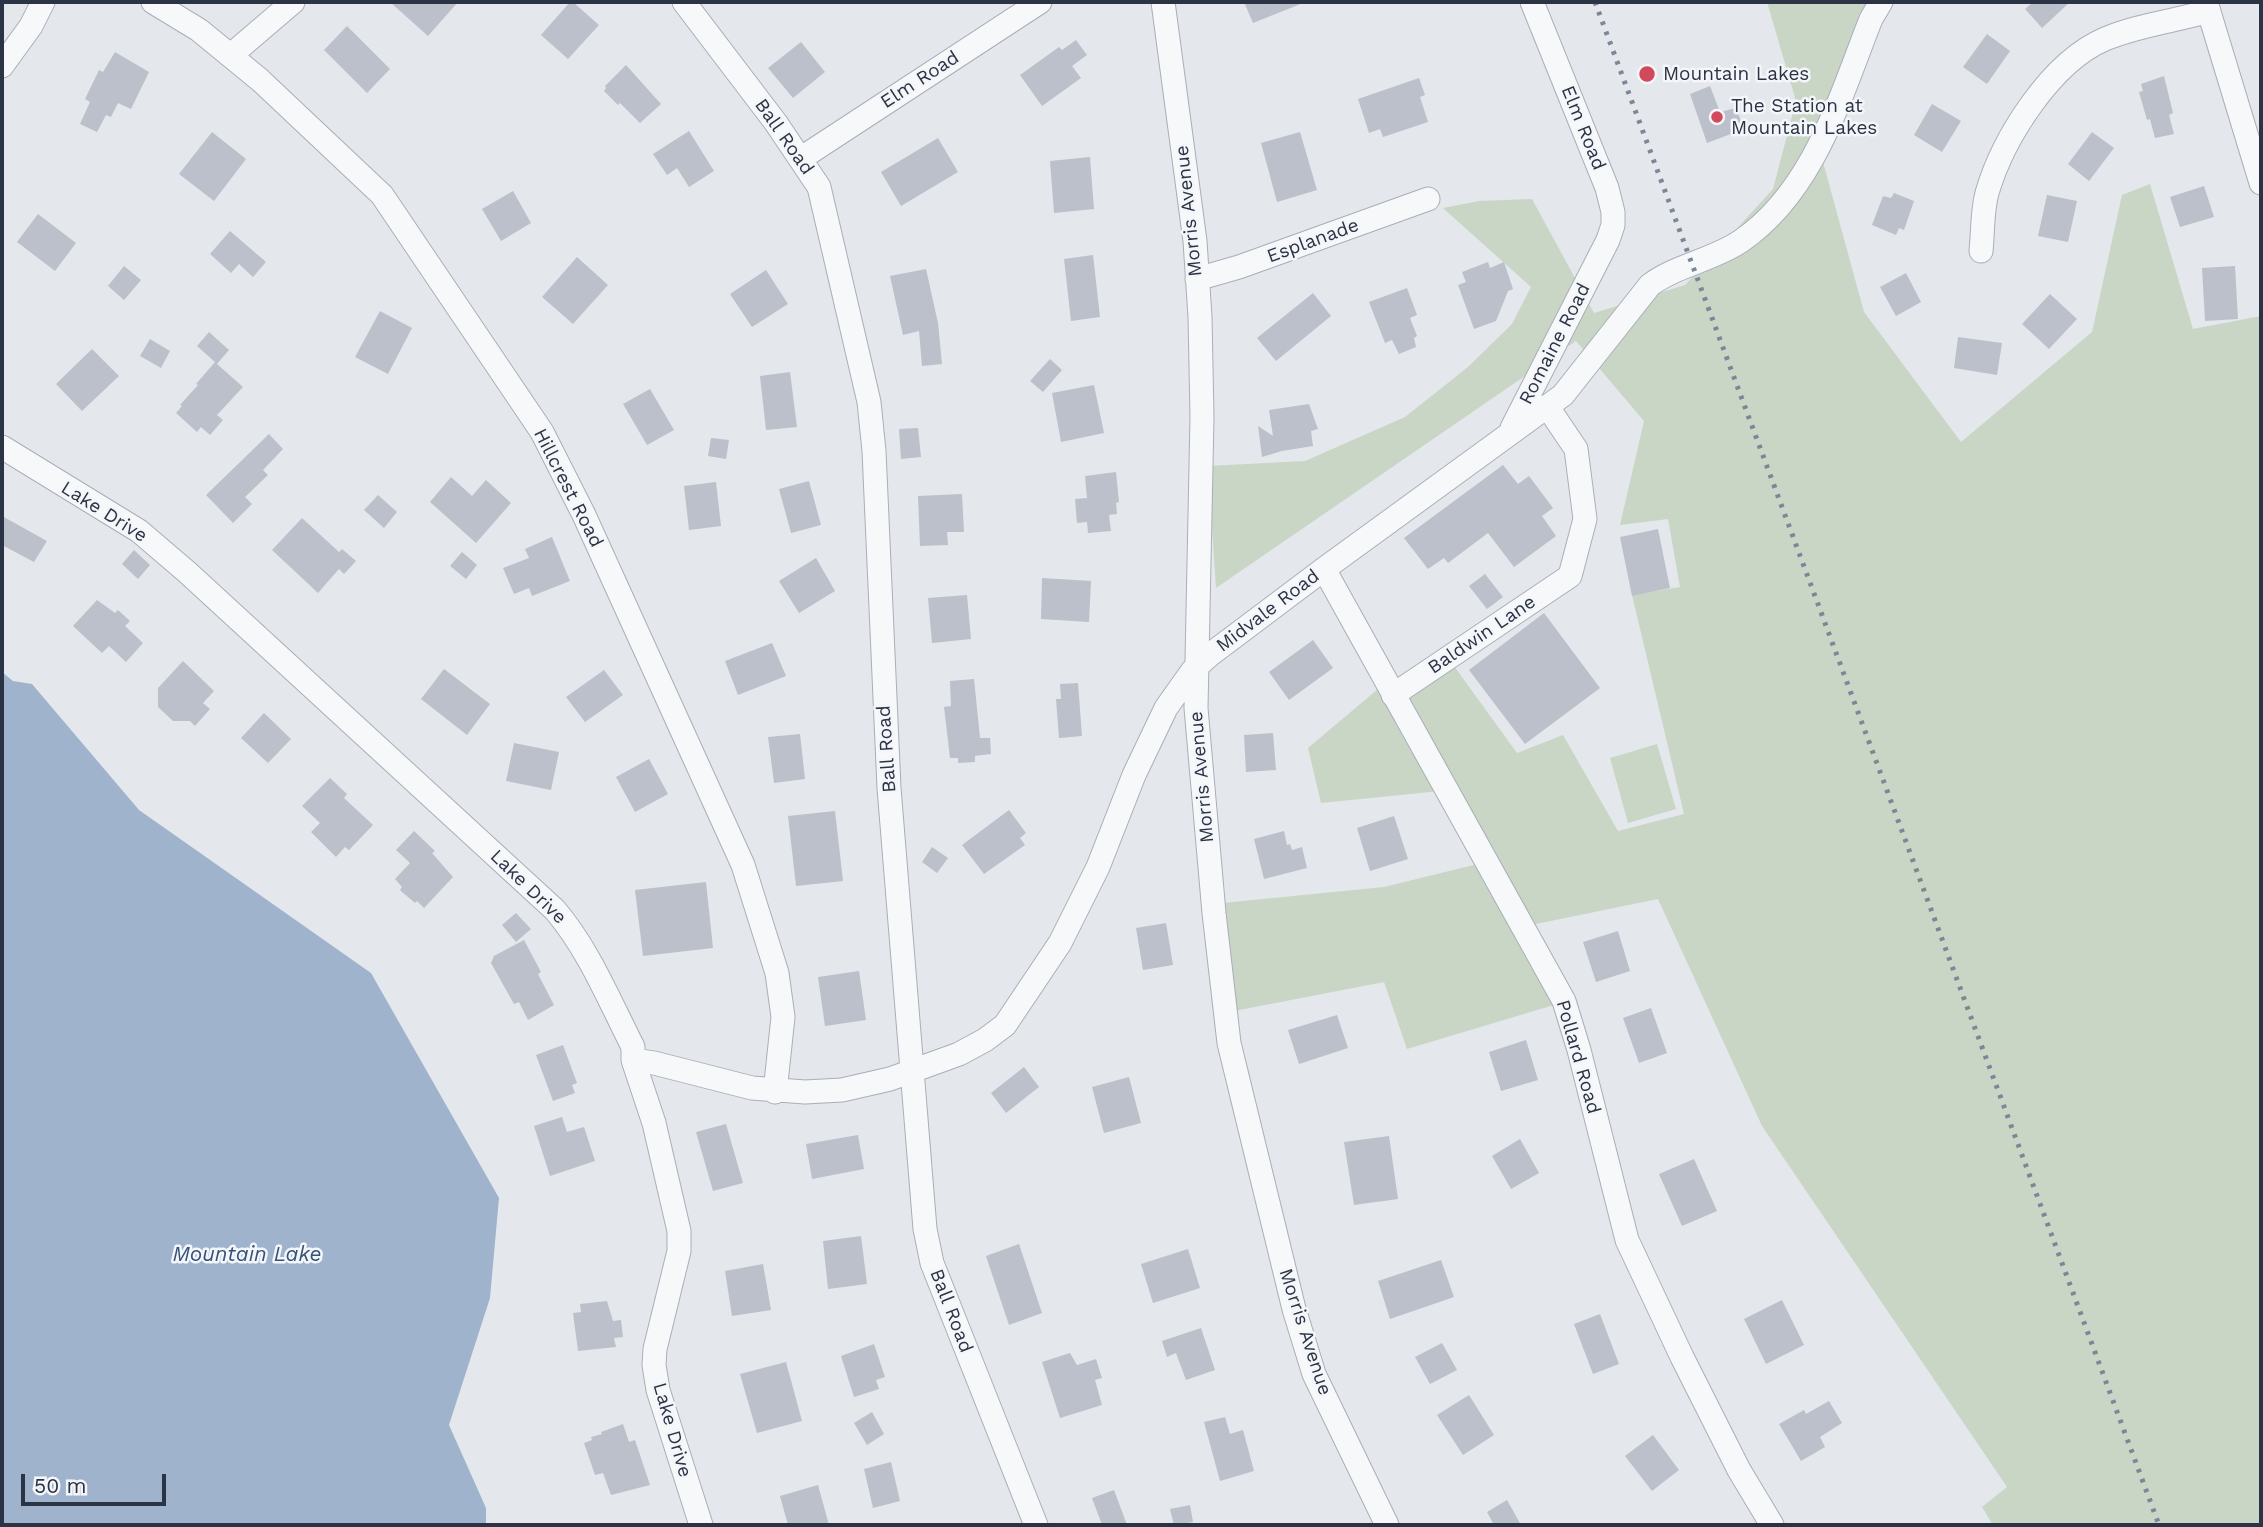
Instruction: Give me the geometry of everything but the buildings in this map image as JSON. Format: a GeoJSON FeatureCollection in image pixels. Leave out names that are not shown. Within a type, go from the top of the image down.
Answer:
{"type":"FeatureCollection","features":[{"type":"Feature","properties":{"kind":"street"},"geometry":{"type":"LineString","coordinates":[[2,66],[31,26],[43,2]]}},
{"type":"Feature","properties":{"kind":"street","name":"Hillcrest Road"},"geometry":{"type":"LineString","coordinates":[[153,2],[199,30],[231,55],[382,195],[542,432],[584,514],[743,865],[777,973],[783,1017],[775,1091]]}},
{"type":"Feature","properties":{"kind":"street"},"geometry":{"type":"LineString","coordinates":[[231,55],[293,2]]}},
{"type":"Feature","properties":{"kind":"street","name":"Ball Road"},"geometry":{"type":"LineString","coordinates":[[684,2],[776,123],[819,187],[869,402],[874,451],[889,788],[925,1228],[932,1263],[1036,1525]]}},
{"type":"Feature","properties":{"kind":"street","name":"Elm Road"},"geometry":{"type":"LineString","coordinates":[[800,159],[1041,2]]}},
{"type":"Feature","properties":{"kind":"street","name":"Morris Avenue"},"geometry":{"type":"LineString","coordinates":[[1163,2],[1195,241],[1202,417],[1196,708],[1214,913],[1229,1043],[1294,1309],[1314,1374],[1387,1525]]}},
{"type":"Feature","properties":{"kind":"street","name":"Elm Road"},"geometry":{"type":"LineString","coordinates":[[1532,2],[1607,188],[1613,225],[1601,256]]}},
{"type":"Feature","properties":{"kind":"street"},"geometry":{"type":"LineString","coordinates":[[1982,251],[1986,195],[2012,134],[2034,101],[2064,69],[2102,40],[2207,6],[2253,123],[2261,183]]}},
{"type":"Feature","properties":{"kind":"street","name":"Midvale Road"},"geometry":{"type":"LineString","coordinates":[[633,1060],[752,1088],[775,1091],[842,1090],[890,1079],[960,1054],[1005,1025],[1060,943],[1098,867],[1134,775],[1166,708],[1196,667],[1324,569],[1563,395],[1650,285],[1663,276],[1720,253],[1760,226],[1800,180],[1817,150],[1872,8]]}},
{"type":"Feature","properties":{"kind":"street","name":"Esplanade"},"geometry":{"type":"LineString","coordinates":[[1197,279],[1239,267],[1428,199]]}},
{"type":"Feature","properties":{"kind":"street","name":"Romaine Road"},"geometry":{"type":"LineString","coordinates":[[1510,432],[1601,256]]}},
{"type":"Feature","properties":{"kind":"street","name":"Romaine Road"},"geometry":{"type":"LineString","coordinates":[[1547,406],[1576,449],[1585,519],[1570,576]]}},
{"type":"Feature","properties":{"kind":"street","name":"Lake Drive"},"geometry":{"type":"LineString","coordinates":[[2,447],[83,499],[139,530],[555,910],[570,928],[633,1047],[633,1060],[654,1123],[679,1231],[679,1251],[653,1365],[658,1390],[701,1525]]}},
{"type":"Feature","properties":{"kind":"street","name":"Pollard Road"},"geometry":{"type":"LineString","coordinates":[[1324,569],[1564,1001],[1627,1240],[1687,1369],[1739,1470],[1772,1525]]}},
{"type":"Feature","properties":{"kind":"street","name":"Baldwin Lane"},"geometry":{"type":"LineString","coordinates":[[1393,695],[1570,576]]}},
{"type":"Feature","properties":{"kind":"green space"},"geometry":{"type":"Polygon","coordinates":[[[1767,2],[1869,2],[1820,151],[1864,312],[1961,442],[2092,332],[2122,195],[2150,184],[2193,329],[2261,316],[2261,1525],[1993,1525],[1982,1507],[2007,1487],[1762,1126],[1658,899],[1526,926],[1564,1002],[1407,1049],[1384,982],[1229,1012],[1213,904],[1384,887],[1490,861],[1450,790],[1321,803],[1308,748],[1391,678],[1402,698],[1454,666],[1517,753],[1563,735],[1618,831],[1684,814],[1632,595],[1680,587],[1668,519],[1620,525],[1644,421],[1576,341],[1216,588],[1208,466],[1305,461],[1405,417],[1468,367],[1512,324],[1531,287],[1443,208],[1479,201],[1532,199],[1594,313],[1685,285],[1773,189],[1796,101],[1767,2]]]}},
{"type":"Feature","properties":{"kind":"green space"},"geometry":{"type":"Polygon","coordinates":[[[1657,744],[1676,809],[1628,823],[1610,758],[1657,744]]]}},
{"type":"Feature","properties":{"kind":"water","name":"Mountain Lake"},"geometry":{"type":"Polygon","coordinates":[[[2,672],[13,681],[32,684],[139,810],[371,973],[499,1198],[490,1298],[449,1425],[486,1508],[486,1525],[2,1525],[2,672]]]}},
{"type":"Feature","properties":{"kind":"railway"},"geometry":{"type":"LineString","coordinates":[[1595,2],[2159,1525]]}},
{"type":"Feature","properties":{"kind":"place","name":"Mountain Lakes"},"geometry":{"type":"Point","coordinates":[1647,74]}},
{"type":"Feature","properties":{"kind":"place","name":"The Station at Mountain Lakes"},"geometry":{"type":"Point","coordinates":[1717,117]}}]}
